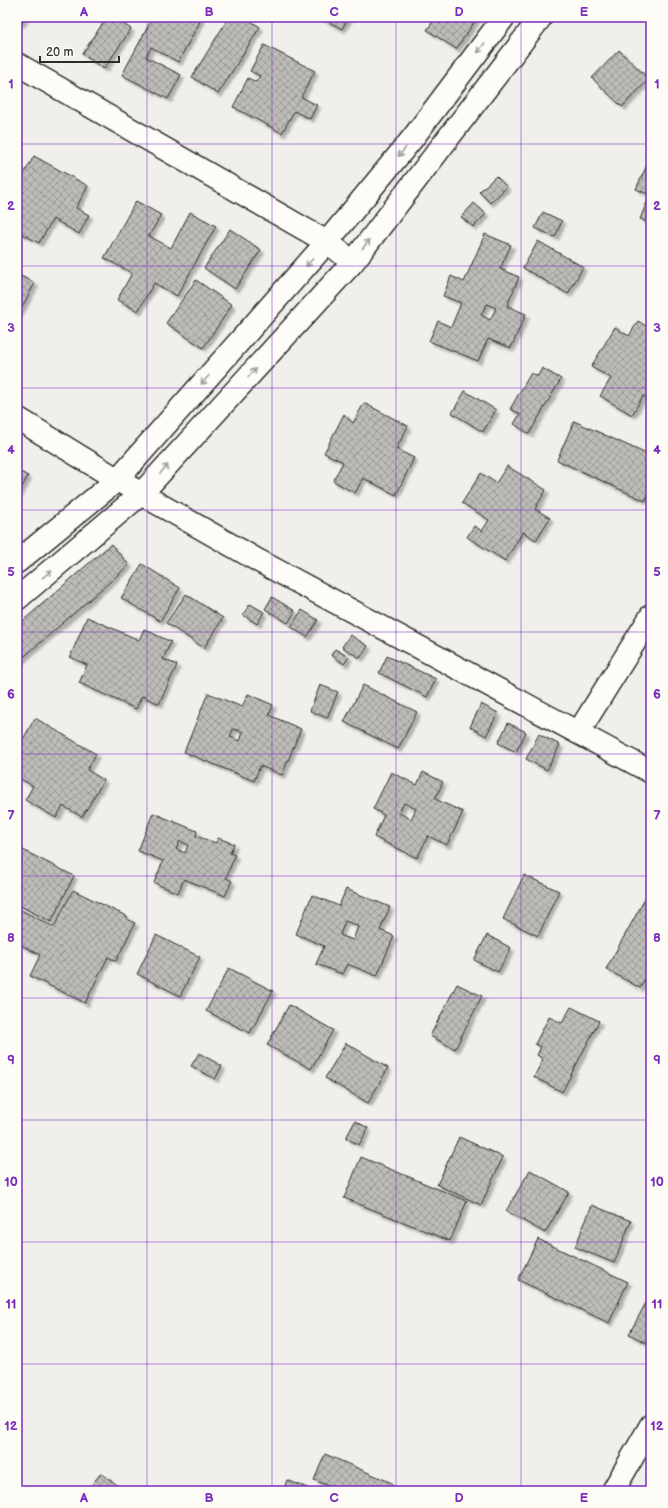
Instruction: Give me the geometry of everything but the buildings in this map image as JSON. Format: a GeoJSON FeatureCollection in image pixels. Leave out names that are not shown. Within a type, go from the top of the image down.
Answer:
{"type":"FeatureCollection","features":[{"type":"Feature","properties":{"kind":"street"},"geometry":{"type":"LineString","coordinates":[[17,562],[117,480],[327,242],[412,139],[504,17]]}},
{"type":"Feature","properties":{"kind":"street"},"geometry":{"type":"LineString","coordinates":[[17,599],[141,494],[352,262],[541,17]]}},
{"type":"Feature","properties":{"kind":"street"},"geometry":{"type":"LineString","coordinates":[[17,64],[327,242],[352,262]]}},
{"type":"Feature","properties":{"kind":"street"},"geometry":{"type":"LineString","coordinates":[[17,418],[117,480],[259,561],[651,772]]}},
{"type":"Feature","properties":{"kind":"street"},"geometry":{"type":"LineString","coordinates":[[578,733],[651,616]]}},
{"type":"Feature","properties":{"kind":"street"},"geometry":{"type":"LineString","coordinates":[[613,1491],[651,1425]]}}]}
